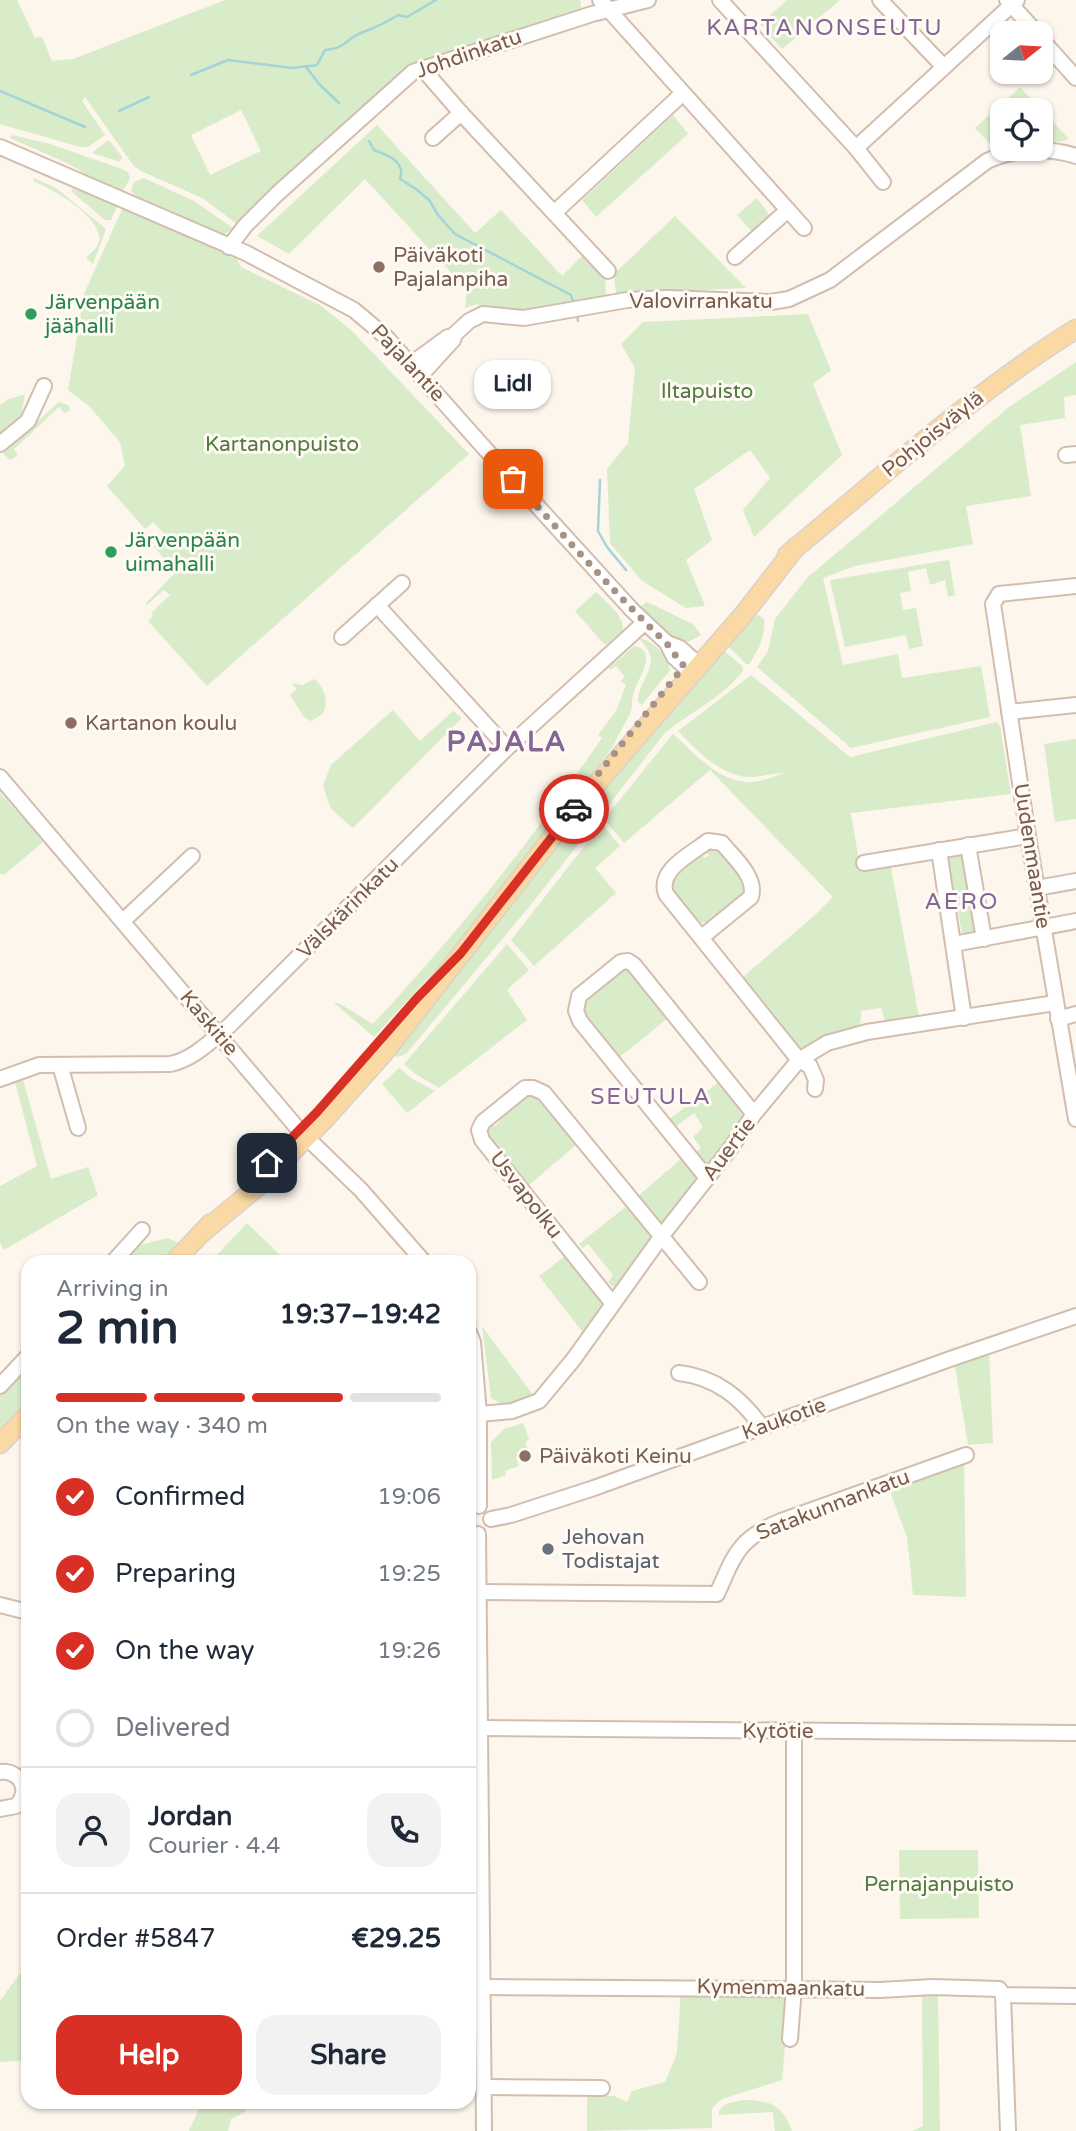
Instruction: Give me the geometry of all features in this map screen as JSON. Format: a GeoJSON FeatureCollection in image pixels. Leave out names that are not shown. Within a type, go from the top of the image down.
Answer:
{"type":"FeatureCollection","features":[{"type":"Feature","properties":{"kind":"main road","name":"Pohjoisväylä"},"geometry":{"type":"LineString","coordinates":[[181,1255],[302,1134],[461,953],[572,812],[599,773],[692,666],[760,577],[1025,360],[1076,329]]}},
{"type":"Feature","properties":{"kind":"main road"},"geometry":{"type":"LineString","coordinates":[[0,1444],[21,1422]]}},
{"type":"Feature","properties":{"kind":"street","name":"Johdinkatu"},"geometry":{"type":"LineString","coordinates":[[229,247],[244,226],[277,194],[402,80],[422,68],[592,13],[605,5],[648,0]]}},
{"type":"Feature","properties":{"kind":"street"},"geometry":{"type":"LineString","coordinates":[[720,0],[856,148],[884,183]]}},
{"type":"Feature","properties":{"kind":"street"},"geometry":{"type":"LineString","coordinates":[[880,0],[944,67]]}},
{"type":"Feature","properties":{"kind":"street"},"geometry":{"type":"LineString","coordinates":[[856,148],[1012,1],[1028,21]]}},
{"type":"Feature","properties":{"kind":"street"},"geometry":{"type":"LineString","coordinates":[[605,5],[804,228]]}},
{"type":"Feature","properties":{"kind":"street"},"geometry":{"type":"LineString","coordinates":[[1054,52],[1073,70]]}},
{"type":"Feature","properties":{"kind":"street"},"geometry":{"type":"LineString","coordinates":[[422,68],[608,271]]}},
{"type":"Feature","properties":{"kind":"street"},"geometry":{"type":"LineString","coordinates":[[554,214],[682,94]]}},
{"type":"Feature","properties":{"kind":"street"},"geometry":{"type":"LineString","coordinates":[[433,138],[461,113]]}},
{"type":"Feature","properties":{"kind":"street","name":"Pajalantie"},"geometry":{"type":"LineString","coordinates":[[0,148],[246,253],[354,310],[386,337],[416,369],[644,623],[667,643],[674,657],[692,666]]}},
{"type":"Feature","properties":{"kind":"street","name":"Valovirrankatu"},"geometry":{"type":"LineString","coordinates":[[416,369],[469,321],[483,314],[524,318],[641,299],[771,302],[789,299],[830,280],[987,161],[1012,151],[1043,150],[1076,156]]}},
{"type":"Feature","properties":{"kind":"street"},"geometry":{"type":"LineString","coordinates":[[735,257],[788,210]]}},
{"type":"Feature","properties":{"kind":"street"},"geometry":{"type":"LineString","coordinates":[[0,444],[28,421],[44,386]]}},
{"type":"Feature","properties":{"kind":"street"},"geometry":{"type":"LineString","coordinates":[[342,636],[402,583]]}},
{"type":"Feature","properties":{"kind":"street","name":"Uudenmaantie"},"geometry":{"type":"LineString","coordinates":[[1076,586],[999,594],[993,604],[1055,1003],[1071,1057],[1076,1119]]}},
{"type":"Feature","properties":{"kind":"street"},"geometry":{"type":"LineString","coordinates":[[377,606],[506,748]]}},
{"type":"Feature","properties":{"kind":"street","name":"Välskärinkatu"},"geometry":{"type":"LineString","coordinates":[[1,1074],[39,1065],[177,1063],[197,1052],[219,1035],[506,748],[644,623]]}},
{"type":"Feature","properties":{"kind":"street"},"geometry":{"type":"LineString","coordinates":[[1009,712],[1076,705]]}},
{"type":"Feature","properties":{"kind":"street","name":"Kaskitie"},"geometry":{"type":"LineString","coordinates":[[0,777],[124,920],[302,1134],[361,1190],[418,1255]]}},
{"type":"Feature","properties":{"kind":"street"},"geometry":{"type":"LineString","coordinates":[[864,863],[1028,836]]}},
{"type":"Feature","properties":{"kind":"street"},"geometry":{"type":"LineString","coordinates":[[702,937],[751,897],[753,890],[751,880],[722,843],[715,841],[708,841],[671,869],[664,879],[666,894],[799,1060],[810,1066],[816,1080],[815,1089]]}},
{"type":"Feature","properties":{"kind":"street"},"geometry":{"type":"LineString","coordinates":[[968,845],[984,939]]}},
{"type":"Feature","properties":{"kind":"street"},"geometry":{"type":"LineString","coordinates":[[939,850],[964,1018]]}},
{"type":"Feature","properties":{"kind":"street"},"geometry":{"type":"LineString","coordinates":[[124,920],[192,856]]}},
{"type":"Feature","properties":{"kind":"street"},"geometry":{"type":"LineString","coordinates":[[1037,888],[1076,881]]}},
{"type":"Feature","properties":{"kind":"street"},"geometry":{"type":"LineString","coordinates":[[954,944],[1076,921]]}},
{"type":"Feature","properties":{"kind":"street"},"geometry":{"type":"LineString","coordinates":[[707,1178],[580,1021],[576,1011],[579,996],[621,962],[628,961],[634,965],[754,1114]]}},
{"type":"Feature","properties":{"kind":"street","name":"Auertie"},"geometry":{"type":"LineString","coordinates":[[479,1414],[512,1411],[540,1401],[754,1114],[799,1060],[827,1043],[867,1032],[1055,1003]]}},
{"type":"Feature","properties":{"kind":"street"},"geometry":{"type":"LineString","coordinates":[[1058,1019],[1076,1014]]}},
{"type":"Feature","properties":{"kind":"street"},"geometry":{"type":"LineString","coordinates":[[60,1065],[78,1128]]}},
{"type":"Feature","properties":{"kind":"street","name":"Usvapolku"},"geometry":{"type":"LineString","coordinates":[[613,1304],[482,1140],[479,1130],[483,1122],[525,1088],[544,1093],[661,1237]]}},
{"type":"Feature","properties":{"kind":"street"},"geometry":{"type":"LineString","coordinates":[[119,1255],[142,1230]]}},
{"type":"Feature","properties":{"kind":"street"},"geometry":{"type":"LineString","coordinates":[[661,1237],[699,1282]]}},
{"type":"Feature","properties":{"kind":"street","name":"Kaukotie"},"geometry":{"type":"LineString","coordinates":[[491,1519],[584,1491],[1076,1316]]}},
{"type":"Feature","properties":{"kind":"street"},"geometry":{"type":"LineString","coordinates":[[0,1386],[21,1364]]}},
{"type":"Feature","properties":{"kind":"street"},"geometry":{"type":"LineString","coordinates":[[476,1367],[479,1414],[476,1470]]}},
{"type":"Feature","properties":{"kind":"street"},"geometry":{"type":"LineString","coordinates":[[679,1373],[695,1375],[720,1385],[748,1407],[762,1427]]}},
{"type":"Feature","properties":{"kind":"street","name":"Satakunnankatu"},"geometry":{"type":"LineString","coordinates":[[478,1592],[717,1594],[733,1557],[755,1533],[780,1521],[966,1455]]}},
{"type":"Feature","properties":{"kind":"street"},"geometry":{"type":"LineString","coordinates":[[476,1508],[488,1511],[491,1519],[488,1528],[476,1532]]}},
{"type":"Feature","properties":{"kind":"street"},"geometry":{"type":"LineString","coordinates":[[476,1562],[481,1728],[484,2131]]}},
{"type":"Feature","properties":{"kind":"street"},"geometry":{"type":"LineString","coordinates":[[0,1605],[21,1610]]}},
{"type":"Feature","properties":{"kind":"street","name":"Kytötie"},"geometry":{"type":"LineString","coordinates":[[481,1728],[1076,1733]]}},
{"type":"Feature","properties":{"kind":"street"},"geometry":{"type":"LineString","coordinates":[[790,2039],[794,1987],[794,1731]]}},
{"type":"Feature","properties":{"kind":"street"},"geometry":{"type":"LineString","coordinates":[[0,1772],[21,1773]]}},
{"type":"Feature","properties":{"kind":"street"},"geometry":{"type":"LineString","coordinates":[[0,1809],[21,1806]]}},
{"type":"Feature","properties":{"kind":"street","name":"Kymenmaankatu"},"geometry":{"type":"LineString","coordinates":[[483,1987],[999,1989],[1003,1994],[1076,1996]]}},
{"type":"Feature","properties":{"kind":"street"},"geometry":{"type":"LineString","coordinates":[[1003,1994],[1008,2131]]}},
{"type":"Feature","properties":{"kind":"street"},"geometry":{"type":"LineString","coordinates":[[484,2087],[602,2088]]}},
{"type":"Feature","properties":{"kind":"green space"},"geometry":{"type":"Polygon","coordinates":[[[0,0],[17,0],[35,38],[42,37],[52,61],[73,59],[225,0],[580,0],[581,8],[410,67],[237,224],[204,199],[133,165],[85,97],[82,101],[105,135],[88,147],[0,124],[0,0]],[[241,110],[191,135],[210,175],[261,151],[241,110]]]}},
{"type":"Feature","properties":{"kind":"green space"},"geometry":{"type":"Polygon","coordinates":[[[787,0],[840,0],[782,49],[760,24],[787,0]]]}},
{"type":"Feature","properties":{"kind":"green space"},"geometry":{"type":"Polygon","coordinates":[[[1020,87],[1030,98],[1008,98],[1020,87]]]}},
{"type":"Feature","properties":{"kind":"green space"},"geometry":{"type":"Polygon","coordinates":[[[990,114],[990,144],[975,128],[990,114]]]}},
{"type":"Feature","properties":{"kind":"green space"},"geometry":{"type":"Polygon","coordinates":[[[673,115],[688,134],[596,217],[582,200],[673,115]]]}},
{"type":"Feature","properties":{"kind":"green space"},"geometry":{"type":"Polygon","coordinates":[[[1053,122],[1069,139],[1053,141],[1053,122]]]}},
{"type":"Feature","properties":{"kind":"green space"},"geometry":{"type":"Polygon","coordinates":[[[377,125],[475,233],[501,210],[562,276],[586,252],[605,273],[606,298],[523,312],[507,312],[477,304],[465,308],[467,290],[365,179],[289,254],[257,236],[377,125]]]}},
{"type":"Feature","properties":{"kind":"green space"},"geometry":{"type":"Polygon","coordinates":[[[12,135],[50,144],[122,169],[128,172],[130,178],[122,193],[69,164],[10,138],[12,135]]]}},
{"type":"Feature","properties":{"kind":"green space"},"geometry":{"type":"Polygon","coordinates":[[[110,141],[122,157],[120,162],[92,153],[110,141]]]}},
{"type":"Feature","properties":{"kind":"green space"},"geometry":{"type":"Polygon","coordinates":[[[34,178],[56,188],[106,229],[93,264],[86,258],[96,248],[100,239],[91,220],[63,196],[33,181],[34,178]]]}},
{"type":"Feature","properties":{"kind":"green space"},"geometry":{"type":"Polygon","coordinates":[[[144,178],[194,201],[233,228],[225,234],[218,233],[141,201],[131,191],[134,182],[144,178]]]}},
{"type":"Feature","properties":{"kind":"green space"},"geometry":{"type":"Polygon","coordinates":[[[71,191],[91,193],[117,206],[111,220],[105,220],[71,191]]]}},
{"type":"Feature","properties":{"kind":"green space"},"geometry":{"type":"Polygon","coordinates":[[[757,198],[771,217],[754,234],[737,215],[757,198]]]}},
{"type":"Feature","properties":{"kind":"green space","name":"Kartanonpuisto"},"geometry":{"type":"Polygon","coordinates":[[[123,207],[237,259],[241,267],[320,305],[351,330],[469,454],[207,686],[148,621],[153,616],[151,613],[170,595],[164,590],[147,605],[146,603],[175,573],[154,546],[165,535],[153,522],[145,529],[107,486],[125,466],[120,442],[89,406],[68,390],[84,294],[123,207]]]}},
{"type":"Feature","properties":{"kind":"green space"},"geometry":{"type":"Polygon","coordinates":[[[675,216],[746,288],[616,294],[614,274],[675,216]]]}},
{"type":"Feature","properties":{"kind":"green space","name":"Iltapuisto"},"geometry":{"type":"Polygon","coordinates":[[[808,314],[831,370],[813,384],[842,455],[754,537],[743,510],[770,478],[750,450],[694,489],[712,540],[686,560],[705,606],[686,608],[642,581],[610,543],[607,469],[628,443],[635,368],[621,344],[643,322],[808,314]]]}},
{"type":"Feature","properties":{"kind":"green space"},"geometry":{"type":"Polygon","coordinates":[[[1076,362],[1076,395],[1064,397],[1065,418],[1020,425],[1031,496],[966,506],[973,544],[855,566],[823,578],[843,665],[898,654],[902,678],[981,666],[990,717],[851,748],[757,667],[768,651],[775,619],[807,578],[1009,407],[1076,362]]]}},
{"type":"Feature","properties":{"kind":"green space"},"geometry":{"type":"Polygon","coordinates":[[[25,394],[21,419],[0,438],[0,405],[25,394]]]}},
{"type":"Feature","properties":{"kind":"green space"},"geometry":{"type":"Polygon","coordinates":[[[59,402],[68,405],[70,410],[65,413],[59,407],[14,449],[18,455],[10,460],[3,453],[59,402]]]}},
{"type":"Feature","properties":{"kind":"green space"},"geometry":{"type":"Polygon","coordinates":[[[949,560],[955,595],[948,597],[945,580],[930,585],[926,568],[908,572],[911,591],[900,593],[903,610],[916,608],[923,646],[909,649],[906,635],[845,647],[830,580],[949,560]]]}},
{"type":"Feature","properties":{"kind":"green space"},"geometry":{"type":"Polygon","coordinates":[[[596,592],[614,609],[622,624],[623,630],[607,644],[604,644],[575,611],[596,592]]]}},
{"type":"Feature","properties":{"kind":"green space"},"geometry":{"type":"Polygon","coordinates":[[[647,602],[693,624],[701,635],[688,642],[669,636],[640,607],[647,602]]]}},
{"type":"Feature","properties":{"kind":"green space"},"geometry":{"type":"Polygon","coordinates":[[[758,615],[764,619],[763,637],[749,664],[746,664],[727,645],[758,615]]]}},
{"type":"Feature","properties":{"kind":"green space"},"geometry":{"type":"Polygon","coordinates":[[[639,638],[659,650],[670,670],[642,705],[638,702],[640,689],[649,670],[651,658],[639,638]]]}},
{"type":"Feature","properties":{"kind":"green space"},"geometry":{"type":"Polygon","coordinates":[[[634,646],[645,653],[645,665],[633,695],[630,714],[612,748],[451,953],[374,1037],[333,1002],[373,1024],[464,921],[549,813],[602,738],[598,735],[616,711],[626,685],[620,681],[625,677],[616,666],[610,670],[609,668],[634,646]]]}},
{"type":"Feature","properties":{"kind":"green space"},"geometry":{"type":"Polygon","coordinates":[[[722,649],[742,666],[743,671],[735,681],[664,734],[530,906],[406,1054],[397,1057],[392,1053],[581,810],[722,649]]]}},
{"type":"Feature","properties":{"kind":"green space"},"geometry":{"type":"Polygon","coordinates":[[[751,675],[850,757],[997,722],[1000,726],[1011,794],[851,813],[860,868],[891,868],[919,1017],[885,1020],[881,1008],[861,1011],[860,1027],[803,1051],[743,977],[833,897],[710,770],[624,843],[604,819],[673,734],[716,771],[736,780],[756,781],[785,773],[753,777],[732,773],[711,762],[678,731],[751,675]]]}},
{"type":"Feature","properties":{"kind":"green space"},"geometry":{"type":"Polygon","coordinates":[[[314,679],[323,690],[326,705],[323,714],[311,721],[304,717],[290,695],[297,689],[291,683],[303,685],[314,679]]]}},
{"type":"Feature","properties":{"kind":"green space"},"geometry":{"type":"Polygon","coordinates":[[[393,710],[420,741],[453,711],[462,718],[353,828],[331,809],[323,786],[331,765],[393,710]]]}},
{"type":"Feature","properties":{"kind":"green space"},"geometry":{"type":"Polygon","coordinates":[[[1076,739],[1076,819],[1055,822],[1044,744],[1076,739]]]}},
{"type":"Feature","properties":{"kind":"green space"},"geometry":{"type":"Polygon","coordinates":[[[0,793],[44,841],[4,875],[0,874],[0,793]]]}},
{"type":"Feature","properties":{"kind":"green space"},"geometry":{"type":"Polygon","coordinates":[[[602,824],[620,846],[595,868],[616,893],[534,966],[511,940],[602,824]]]}},
{"type":"Feature","properties":{"kind":"green space"},"geometry":{"type":"Polygon","coordinates":[[[717,848],[746,882],[747,888],[744,894],[716,918],[697,922],[670,890],[673,872],[699,852],[705,858],[709,855],[705,849],[717,848]]]}},
{"type":"Feature","properties":{"kind":"green space"},"geometry":{"type":"Polygon","coordinates":[[[964,854],[978,931],[962,934],[948,857],[964,854]]]}},
{"type":"Feature","properties":{"kind":"green space"},"geometry":{"type":"Polygon","coordinates":[[[507,944],[529,970],[507,990],[527,1020],[439,1088],[404,1064],[507,944]]]}},
{"type":"Feature","properties":{"kind":"green space"},"geometry":{"type":"Polygon","coordinates":[[[620,969],[628,971],[667,1019],[617,1059],[582,1012],[583,998],[587,1002],[589,1000],[585,994],[620,969]]]}},
{"type":"Feature","properties":{"kind":"green space"},"geometry":{"type":"Polygon","coordinates":[[[399,1068],[435,1091],[407,1113],[382,1084],[399,1068]]]}},
{"type":"Feature","properties":{"kind":"green space"},"geometry":{"type":"Polygon","coordinates":[[[23,1080],[51,1179],[88,1167],[98,1195],[4,1250],[0,1243],[0,1186],[37,1166],[15,1082],[23,1080]]]}},
{"type":"Feature","properties":{"kind":"green space"},"geometry":{"type":"Polygon","coordinates":[[[719,1082],[747,1117],[706,1170],[695,1153],[701,1148],[693,1137],[703,1127],[694,1113],[674,1128],[668,1120],[719,1082]]]}},
{"type":"Feature","properties":{"kind":"green space"},"geometry":{"type":"Polygon","coordinates":[[[534,1095],[577,1144],[529,1185],[487,1134],[488,1126],[500,1122],[496,1117],[522,1096],[534,1095]]]}},
{"type":"Feature","properties":{"kind":"green space"},"geometry":{"type":"Polygon","coordinates":[[[683,1157],[700,1178],[659,1229],[636,1198],[683,1157]]]}},
{"type":"Feature","properties":{"kind":"green space"},"geometry":{"type":"Polygon","coordinates":[[[628,1205],[657,1239],[618,1292],[608,1282],[613,1275],[588,1244],[583,1248],[579,1244],[628,1205]]]}},
{"type":"Feature","properties":{"kind":"green space"},"geometry":{"type":"Polygon","coordinates":[[[247,1223],[280,1255],[217,1255],[247,1223]]]}},
{"type":"Feature","properties":{"kind":"green space"},"geometry":{"type":"Polygon","coordinates":[[[168,1238],[180,1244],[170,1255],[122,1255],[128,1248],[168,1238]]]}},
{"type":"Feature","properties":{"kind":"green space"},"geometry":{"type":"Polygon","coordinates":[[[569,1253],[610,1304],[585,1335],[539,1276],[569,1253]]]}},
{"type":"Feature","properties":{"kind":"green space"},"geometry":{"type":"Polygon","coordinates":[[[482,1326],[535,1398],[502,1405],[491,1398],[482,1326]]]}},
{"type":"Feature","properties":{"kind":"green space"},"geometry":{"type":"Polygon","coordinates":[[[989,1350],[993,1443],[968,1445],[954,1361],[989,1350]]]}},
{"type":"Feature","properties":{"kind":"green space"},"geometry":{"type":"Polygon","coordinates":[[[21,1368],[21,1412],[0,1435],[0,1391],[21,1368]]]}},
{"type":"Feature","properties":{"kind":"green space"},"geometry":{"type":"Polygon","coordinates":[[[523,1423],[529,1439],[525,1443],[527,1448],[520,1451],[521,1455],[516,1457],[519,1466],[492,1480],[491,1442],[504,1429],[523,1423]]]}},
{"type":"Feature","properties":{"kind":"green space"},"geometry":{"type":"Polygon","coordinates":[[[964,1458],[966,1597],[913,1595],[907,1537],[888,1486],[964,1458]]]}},
{"type":"Feature","properties":{"kind":"green space","name":"Pernajanpuisto"},"geometry":{"type":"Polygon","coordinates":[[[899,1850],[978,1850],[979,1918],[900,1919],[899,1850]]]}},
{"type":"Feature","properties":{"kind":"green space"},"geometry":{"type":"Polygon","coordinates":[[[21,1972],[21,2060],[0,2062],[0,2001],[21,1972]]]}},
{"type":"Feature","properties":{"kind":"green space"},"geometry":{"type":"Polygon","coordinates":[[[681,1991],[790,1991],[782,2080],[722,2099],[712,2108],[712,2128],[587,2131],[587,2095],[614,2096],[627,2102],[632,2091],[665,2082],[677,2053],[681,1991]]]}},
{"type":"Feature","properties":{"kind":"green space"},"geometry":{"type":"Polygon","coordinates":[[[922,1992],[938,1992],[940,2131],[912,2131],[923,2126],[922,1992]]]}},
{"type":"Feature","properties":{"kind":"green space"},"geometry":{"type":"Polygon","coordinates":[[[743,2100],[774,2105],[784,2114],[792,2131],[775,2131],[773,2112],[719,2115],[719,2110],[726,2104],[743,2100]]]}},
{"type":"Feature","properties":{"kind":"green space"},"geometry":{"type":"Polygon","coordinates":[[[199,2109],[246,2109],[231,2119],[228,2131],[189,2131],[199,2109]]]}},
{"type":"Feature","properties":{"kind":"waterway"},"geometry":{"type":"LineString","coordinates":[[191,75],[228,60],[293,68],[317,65],[325,50],[338,47],[356,35],[398,15],[407,17],[436,0]]}},
{"type":"Feature","properties":{"kind":"waterway"},"geometry":{"type":"LineString","coordinates":[[306,67],[339,103]]}},
{"type":"Feature","properties":{"kind":"waterway"},"geometry":{"type":"LineString","coordinates":[[0,91],[85,127]]}},
{"type":"Feature","properties":{"kind":"waterway"},"geometry":{"type":"LineString","coordinates":[[119,111],[149,97]]}},
{"type":"Feature","properties":{"kind":"waterway"},"geometry":{"type":"LineString","coordinates":[[369,141],[374,150],[398,164],[400,179],[429,200],[455,234],[571,295],[573,302]]}},
{"type":"Feature","properties":{"kind":"waterway"},"geometry":{"type":"LineString","coordinates":[[577,316],[578,321]]}},
{"type":"Feature","properties":{"kind":"waterway"},"geometry":{"type":"LineString","coordinates":[[600,480],[598,531],[626,570]]}},
{"type":"Feature","properties":{"kind":"way so far"},"geometry":{"type":"LineString","coordinates":[[513,479],[644,623],[667,643],[674,657],[684,666],[599,773],[574,809]]}},
{"type":"Feature","properties":{"kind":"place","name":"Päiväkoti Pajalanpiha"},"geometry":{"type":"Point","coordinates":[379,267]}},
{"type":"Feature","properties":{"kind":"place","name":"Järvenpään jäähalli"},"geometry":{"type":"Point","coordinates":[31,314]}},
{"type":"Feature","properties":{"kind":"place","name":"Lidl"},"geometry":{"type":"Point","coordinates":[513,479]}},
{"type":"Feature","properties":{"kind":"place","name":"Järvenpään uimahalli"},"geometry":{"type":"Point","coordinates":[111,552]}},
{"type":"Feature","properties":{"kind":"place","name":"Kartanon koulu"},"geometry":{"type":"Point","coordinates":[71,723]}},
{"type":"Feature","properties":{"kind":"place","name":"Päiväkoti Keinu"},"geometry":{"type":"Point","coordinates":[525,1456]}},
{"type":"Feature","properties":{"kind":"place","name":"Jehovan Todistajat"},"geometry":{"type":"Point","coordinates":[548,1549]}},
{"type":"Feature","properties":{"kind":"district","name":"KARTANONSEUTU"},"geometry":{"type":"Point","coordinates":[825,28]}},
{"type":"Feature","properties":{"kind":"district","name":"PAJALA"},"geometry":{"type":"Point","coordinates":[507,742]}},
{"type":"Feature","properties":{"kind":"district","name":"AERO"},"geometry":{"type":"Point","coordinates":[962,902]}},
{"type":"Feature","properties":{"kind":"district","name":"SEUTULA"},"geometry":{"type":"Point","coordinates":[651,1097]}},
{"type":"Feature","properties":{"kind":"route"},"geometry":{"type":"LineString","coordinates":[[267,1163],[317,1112],[417,998],[461,953],[574,809]]}}]}
